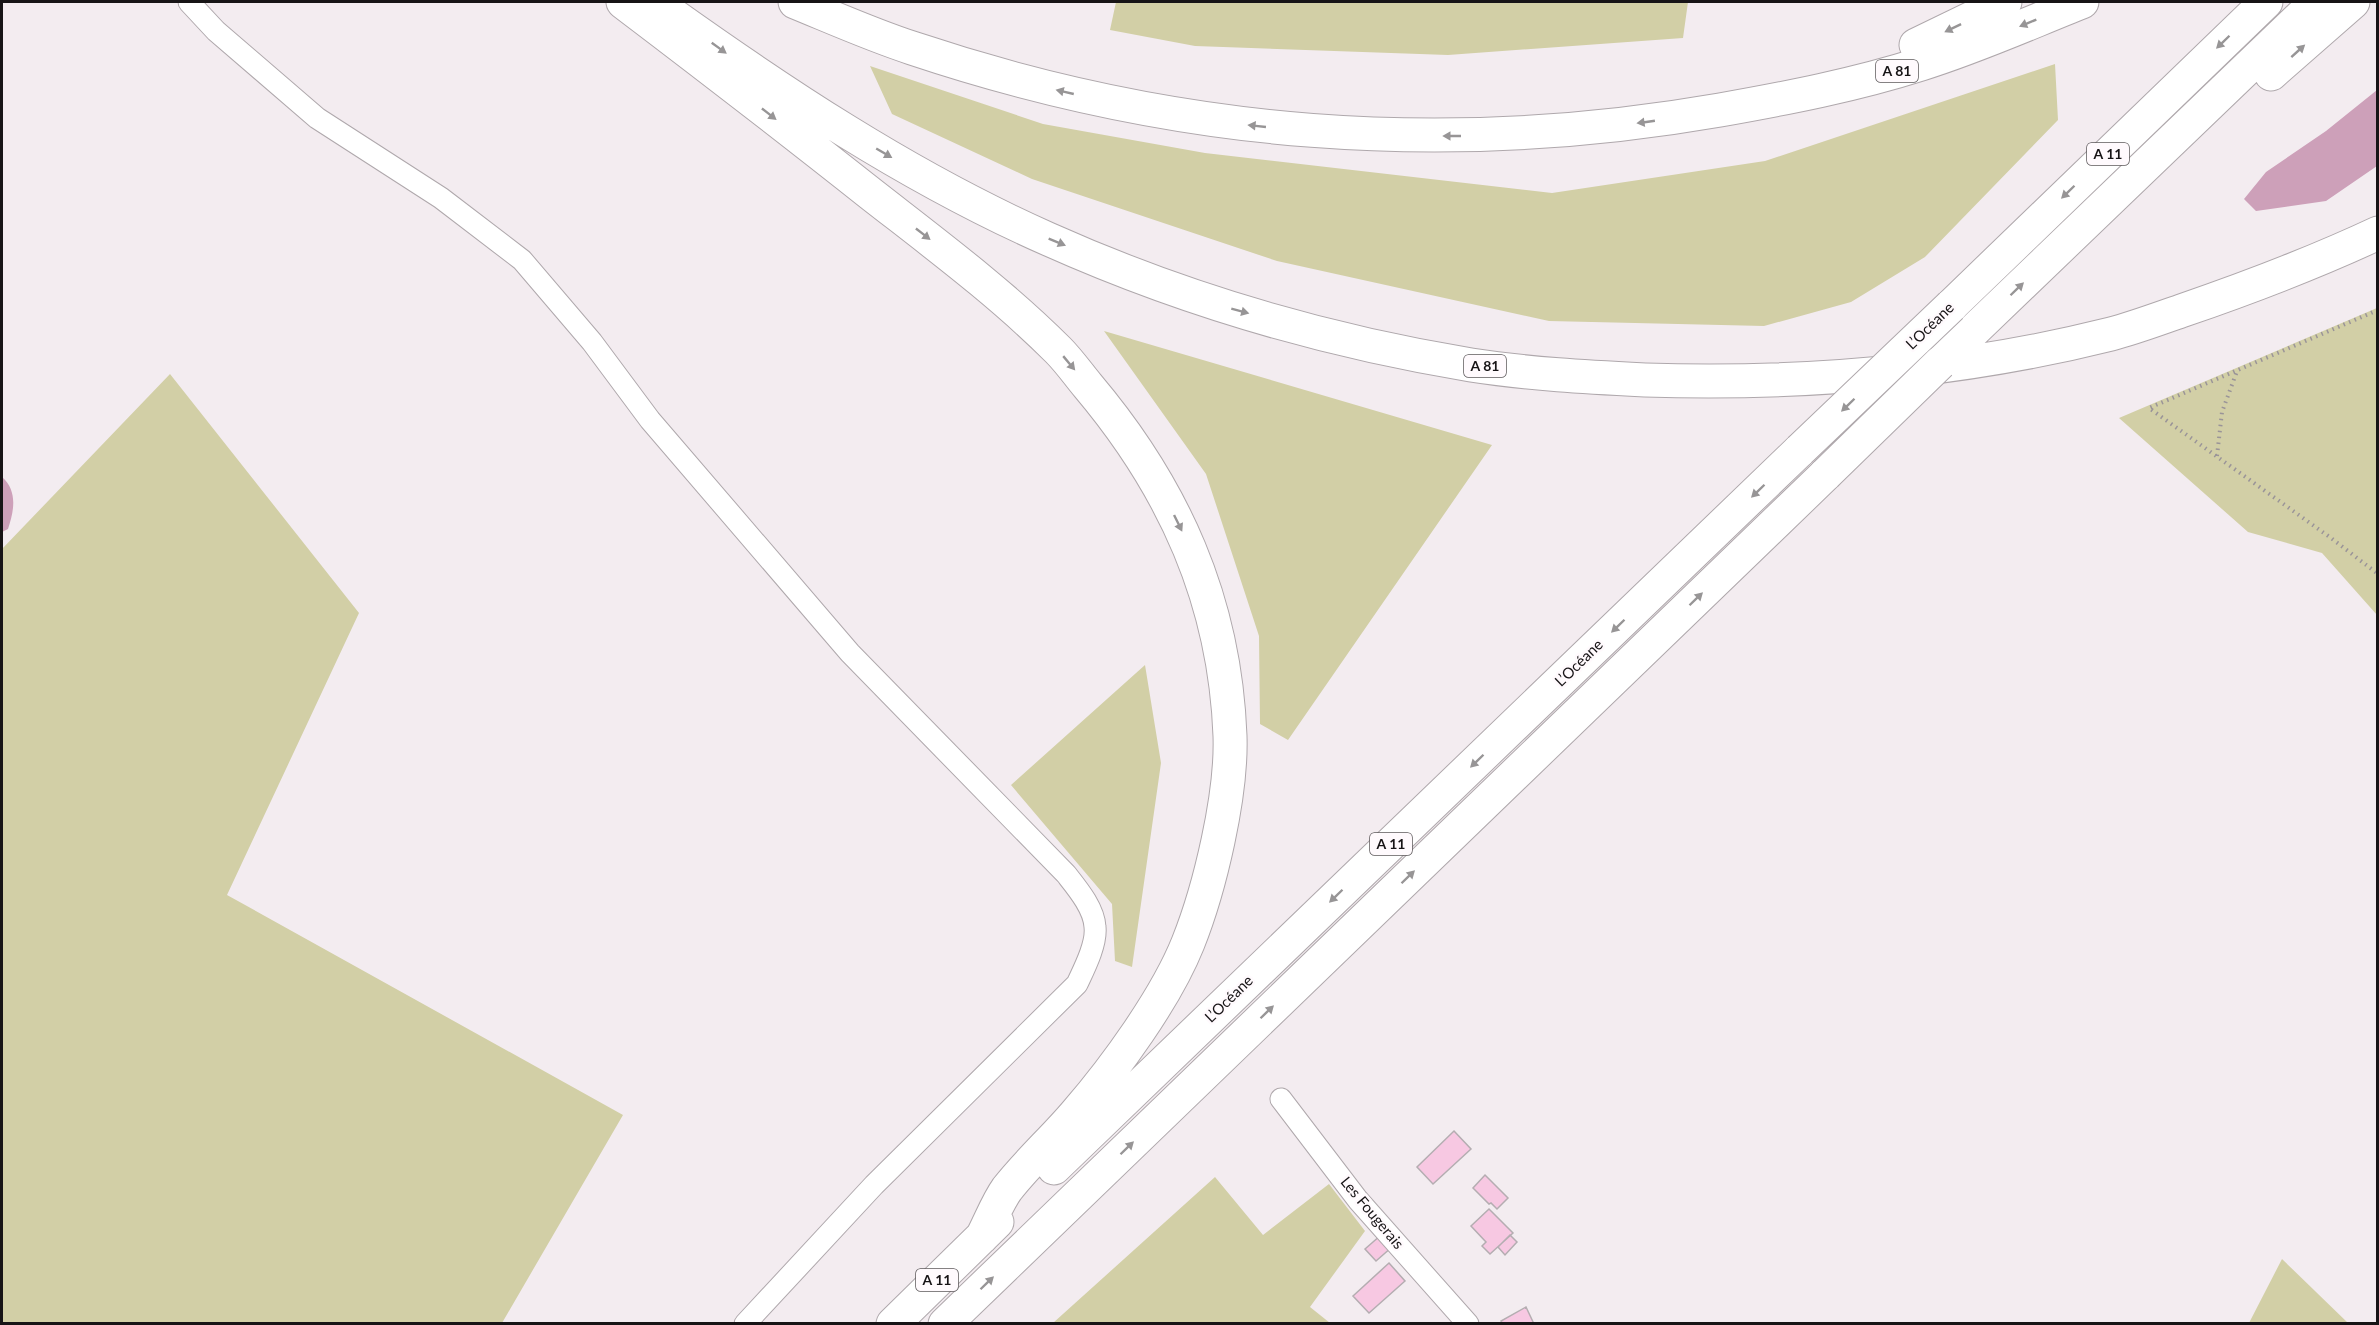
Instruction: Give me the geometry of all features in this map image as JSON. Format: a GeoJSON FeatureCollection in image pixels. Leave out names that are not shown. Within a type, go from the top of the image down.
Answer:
{"type":"FeatureCollection","features":[{"type":"Feature","properties":{"kind":"highway"},"geometry":{"type":"LineString","coordinates":[[623,2],[971,272],[1059,351],[1119,423],[1161,490],[1189,546],[1214,615],[1230,738],[1224,804],[1209,874],[1188,942],[1168,984],[1131,1041],[1078,1112],[1006,1190],[982,1237]]}},
{"type":"Feature","properties":{"kind":"highway","name":"A 81"},"geometry":{"type":"LineString","coordinates":[[655,2],[725,52],[843,130],[934,183],[1048,239],[1222,306],[1351,340],[1472,365],[1575,377],[1710,382],[1827,378],[1971,363],[2114,333],[2244,290],[2378,233]]}},
{"type":"Feature","properties":{"kind":"highway","name":"A 81"},"geometry":{"type":"LineString","coordinates":[[795,2],[909,47],[1023,82],[1139,108],[1222,122],[1348,134],[1481,136],[1602,128],[1704,113],[1834,89],[1923,64],[2082,2]]}},
{"type":"Feature","properties":{"kind":"highway"},"geometry":{"type":"LineString","coordinates":[[1704,113],[1753,88],[1830,71],[1913,46],[2005,2]]}},
{"type":"Feature","properties":{"kind":"highway","name":"L’Océane"},"geometry":{"type":"LineString","coordinates":[[893,1323],[2266,2]]}},
{"type":"Feature","properties":{"kind":"highway","name":"A 11"},"geometry":{"type":"LineString","coordinates":[[945,1323],[2316,2]]}},
{"type":"Feature","properties":{"kind":"highway"},"geometry":{"type":"LineString","coordinates":[[2126,185],[2174,163],[2353,2]]}},
{"type":"Feature","properties":{"kind":"street"},"geometry":{"type":"LineString","coordinates":[[189,2],[216,31],[317,118],[441,198],[522,260],[592,342],[650,420],[850,653],[1066,874],[1085,898],[1095,926],[1089,957],[1077,984],[874,1185],[745,1323]]}},
{"type":"Feature","properties":{"kind":"street","name":"Les Fougerais"},"geometry":{"type":"LineString","coordinates":[[1281,1099],[1358,1200],[1468,1323]]}},
{"type":"Feature","properties":{"kind":"path"},"geometry":{"type":"LineString","coordinates":[[2378,310],[2149,408],[2378,574]]}},
{"type":"Feature","properties":{"kind":"path"},"geometry":{"type":"LineString","coordinates":[[2217,457],[2222,412],[2237,370]]}},
{"type":"Feature","properties":{"kind":"shaded area"},"geometry":{"type":"Polygon","coordinates":[[[1116,2],[1688,2],[1683,38],[1448,55],[1195,46],[1110,30],[1116,2]]]}},
{"type":"Feature","properties":{"kind":"shaded area"},"geometry":{"type":"Polygon","coordinates":[[[2055,64],[2058,120],[1925,257],[1851,302],[1764,326],[1549,321],[1277,261],[1032,179],[892,114],[870,66],[1043,124],[1205,153],[1552,193],[1765,161],[2055,64]]]}},
{"type":"Feature","properties":{"kind":"shaded area"},"geometry":{"type":"Polygon","coordinates":[[[2377,90],[2377,166],[2326,201],[2256,211],[2244,199],[2266,172],[2326,131],[2377,90]]]}},
{"type":"Feature","properties":{"kind":"shaded area"},"geometry":{"type":"Polygon","coordinates":[[[2377,308],[2377,615],[2322,553],[2248,532],[2119,418],[2377,308]]]}},
{"type":"Feature","properties":{"kind":"shaded area"},"geometry":{"type":"Polygon","coordinates":[[[1104,331],[1492,445],[1288,740],[1260,724],[1259,636],[1206,474],[1104,331]]]}},
{"type":"Feature","properties":{"kind":"shaded area"},"geometry":{"type":"Polygon","coordinates":[[[170,374],[359,613],[227,895],[623,1115],[502,1323],[2,1323],[2,549],[170,374]]]}},
{"type":"Feature","properties":{"kind":"shaded area"},"geometry":{"type":"Polygon","coordinates":[[[2,477],[11,488],[13,502],[8,529],[2,532],[2,477]]]}},
{"type":"Feature","properties":{"kind":"shaded area"},"geometry":{"type":"Polygon","coordinates":[[[1145,665],[1161,763],[1132,967],[1115,961],[1112,904],[1011,785],[1145,665]]]}},
{"type":"Feature","properties":{"kind":"shaded area"},"geometry":{"type":"Polygon","coordinates":[[[1215,1177],[1263,1235],[1329,1184],[1365,1231],[1310,1307],[1330,1323],[1053,1323],[1215,1177]]]}},
{"type":"Feature","properties":{"kind":"shaded area"},"geometry":{"type":"Polygon","coordinates":[[[2282,1259],[2348,1323],[2249,1323],[2282,1259]]]}},
{"type":"Feature","properties":{"kind":"building"},"geometry":{"type":"Polygon","coordinates":[[[1454,1131],[1471,1149],[1433,1184],[1417,1167],[1454,1131]]]}},
{"type":"Feature","properties":{"kind":"building"},"geometry":{"type":"Polygon","coordinates":[[[1485,1175],[1508,1198],[1497,1209],[1473,1188],[1485,1175]]]}},
{"type":"Feature","properties":{"kind":"building"},"geometry":{"type":"Polygon","coordinates":[[[1489,1209],[1513,1233],[1490,1254],[1482,1246],[1486,1242],[1471,1226],[1489,1209]]]}},
{"type":"Feature","properties":{"kind":"building"},"geometry":{"type":"Polygon","coordinates":[[[1381,1235],[1392,1247],[1376,1261],[1365,1249],[1381,1235]]]}},
{"type":"Feature","properties":{"kind":"building"},"geometry":{"type":"Polygon","coordinates":[[[1510,1235],[1517,1242],[1505,1255],[1498,1247],[1510,1235]]]}},
{"type":"Feature","properties":{"kind":"building"},"geometry":{"type":"Polygon","coordinates":[[[1389,1263],[1405,1281],[1369,1313],[1353,1296],[1389,1263]]]}},
{"type":"Feature","properties":{"kind":"building"},"geometry":{"type":"Polygon","coordinates":[[[1526,1307],[1534,1324],[1503,1324],[1501,1321],[1526,1307]]]}}]}
